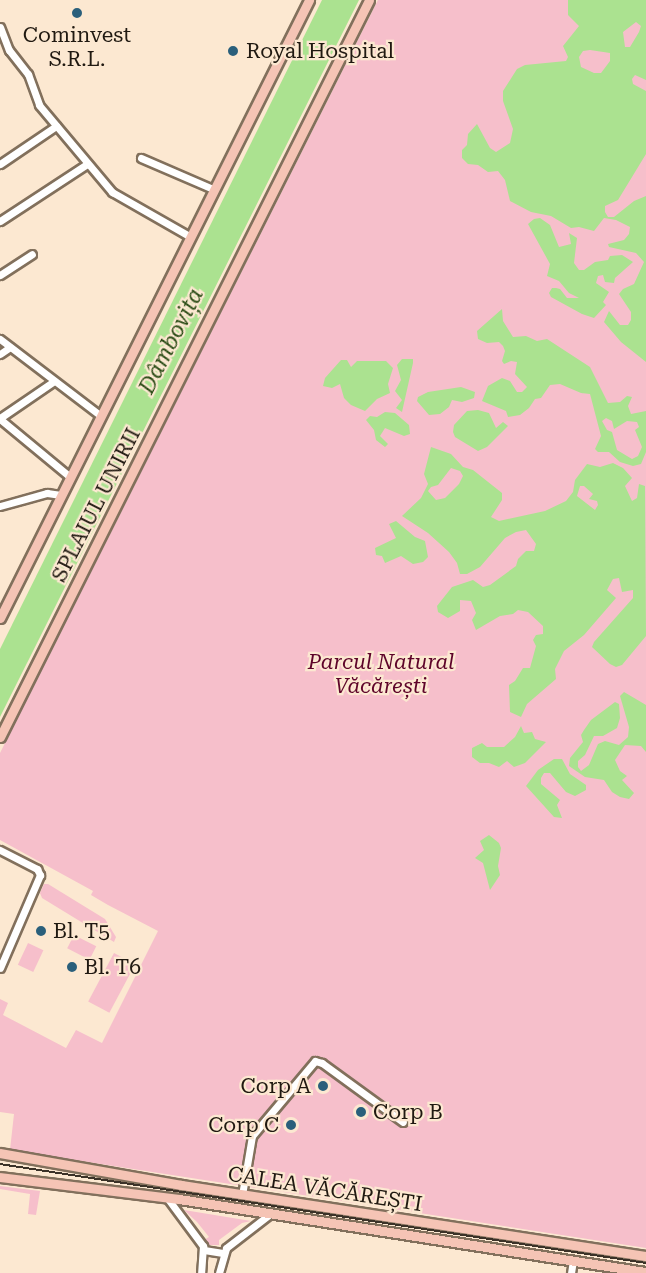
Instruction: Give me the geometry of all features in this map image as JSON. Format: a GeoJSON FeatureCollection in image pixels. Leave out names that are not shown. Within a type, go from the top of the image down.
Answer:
{"type":"FeatureCollection","features":[{"type":"Feature","properties":{"kind":"main road","name":"SPLAIUL UNIRII"},"geometry":{"type":"LineString","coordinates":[[0,618],[309,0]]}},
{"type":"Feature","properties":{"kind":"main road","name":"SPLAIUL UNIRII"},"geometry":{"type":"LineString","coordinates":[[0,737],[369,0]]}},
{"type":"Feature","properties":{"kind":"main road","name":"CALEA VĂCĂREȘTI"},"geometry":{"type":"LineString","coordinates":[[0,1153],[242,1195],[646,1256]]}},
{"type":"Feature","properties":{"kind":"main road"},"geometry":{"type":"LineString","coordinates":[[0,1159],[181,1185]]}},
{"type":"Feature","properties":{"kind":"main road"},"geometry":{"type":"LineString","coordinates":[[0,1171],[174,1199]]}},
{"type":"Feature","properties":{"kind":"main road","name":"CALEA VĂCĂREȘTI"},"geometry":{"type":"LineString","coordinates":[[0,1176],[174,1199],[646,1272]]}},
{"type":"Feature","properties":{"kind":"street"},"geometry":{"type":"LineString","coordinates":[[0,27],[7,46],[28,74],[39,105],[87,164],[120,199],[189,236]]}},
{"type":"Feature","properties":{"kind":"street"},"geometry":{"type":"LineString","coordinates":[[0,164],[56,126]]}},
{"type":"Feature","properties":{"kind":"street"},"geometry":{"type":"LineString","coordinates":[[141,158],[213,189]]}},
{"type":"Feature","properties":{"kind":"street"},"geometry":{"type":"LineString","coordinates":[[0,221],[87,164]]}},
{"type":"Feature","properties":{"kind":"street"},"geometry":{"type":"LineString","coordinates":[[0,275],[32,254]]}},
{"type":"Feature","properties":{"kind":"street"},"geometry":{"type":"LineString","coordinates":[[0,339],[101,416]]}},
{"type":"Feature","properties":{"kind":"street"},"geometry":{"type":"LineString","coordinates":[[0,354],[10,347]]}},
{"type":"Feature","properties":{"kind":"street"},"geometry":{"type":"LineString","coordinates":[[54,381],[0,419],[70,477]]}},
{"type":"Feature","properties":{"kind":"street"},"geometry":{"type":"LineString","coordinates":[[0,506],[47,493],[61,495]]}},
{"type":"Feature","properties":{"kind":"street"},"geometry":{"type":"LineString","coordinates":[[0,850],[37,869],[40,874],[0,968]]}},
{"type":"Feature","properties":{"kind":"street"},"geometry":{"type":"LineString","coordinates":[[242,1195],[252,1136],[315,1061],[322,1063],[403,1122]]}},
{"type":"Feature","properties":{"kind":"street"},"geometry":{"type":"LineString","coordinates":[[174,1199],[204,1251],[201,1273]]}},
{"type":"Feature","properties":{"kind":"street"},"geometry":{"type":"LineString","coordinates":[[219,1273],[222,1253],[230,1244],[270,1214]]}},
{"type":"Feature","properties":{"kind":"street"},"geometry":{"type":"LineString","coordinates":[[204,1251],[222,1253]]}},
{"type":"Feature","properties":{"kind":"street"},"geometry":{"type":"LineString","coordinates":[[571,1273],[573,1260]]}},
{"type":"Feature","properties":{"kind":"green space","name":"Parcul Natural Văcărești"},"geometry":{"type":"Polygon","coordinates":[[[378,0],[646,0],[646,1248],[10,1150],[14,1114],[0,1112],[0,999],[8,1003],[3,1015],[66,1048],[76,1030],[102,1043],[158,931],[108,905],[91,895],[93,891],[0,840],[0,753],[378,0]]]}},
{"type":"Feature","properties":{"kind":"green space"},"geometry":{"type":"Polygon","coordinates":[[[44,884],[48,884],[105,919],[116,937],[114,942],[42,898],[40,893],[44,884]]]}},
{"type":"Feature","properties":{"kind":"green space"},"geometry":{"type":"Polygon","coordinates":[[[74,935],[96,946],[89,960],[67,948],[74,935]]]}},
{"type":"Feature","properties":{"kind":"green space"},"geometry":{"type":"Polygon","coordinates":[[[28,943],[43,950],[33,972],[18,965],[28,943]]]}},
{"type":"Feature","properties":{"kind":"green space"},"geometry":{"type":"Polygon","coordinates":[[[114,953],[135,964],[109,1013],[88,1002],[114,953]]]}},
{"type":"Feature","properties":{"kind":"green space"},"geometry":{"type":"Polygon","coordinates":[[[0,1186],[40,1191],[36,1215],[28,1214],[30,1194],[0,1189],[0,1186]]]}},
{"type":"Feature","properties":{"kind":"green space"},"geometry":{"type":"Polygon","coordinates":[[[184,1210],[251,1221],[242,1223],[219,1240],[219,1245],[209,1245],[204,1240],[209,1237],[184,1210]]]}},
{"type":"Feature","properties":{"kind":"water","name":"Dâmbovița"},"geometry":{"type":"Polygon","coordinates":[[[322,0],[359,0],[0,717],[0,649],[322,0]]]}},
{"type":"Feature","properties":{"kind":"water"},"geometry":{"type":"Polygon","coordinates":[[[568,0],[646,0],[646,80],[635,75],[632,79],[633,84],[646,91],[646,154],[618,200],[605,206],[605,212],[608,217],[614,217],[634,201],[646,196],[646,362],[621,342],[604,322],[609,311],[620,325],[628,325],[631,320],[631,312],[619,294],[623,289],[634,284],[644,262],[636,253],[609,247],[608,244],[624,240],[629,234],[630,227],[616,220],[604,218],[594,231],[579,227],[571,228],[551,216],[531,212],[510,201],[505,180],[498,171],[488,172],[478,165],[468,164],[462,158],[462,150],[467,145],[468,134],[477,124],[490,148],[496,152],[510,143],[513,129],[503,101],[503,91],[517,69],[525,65],[566,61],[568,57],[563,46],[579,26],[568,15],[568,0]],[[636,22],[623,32],[625,47],[630,47],[639,32],[641,26],[636,22]],[[583,51],[579,57],[581,67],[594,73],[601,73],[610,61],[610,53],[583,51]]]}},
{"type":"Feature","properties":{"kind":"water"},"geometry":{"type":"Polygon","coordinates":[[[540,218],[550,225],[559,247],[571,244],[569,233],[577,238],[574,263],[579,270],[584,270],[595,262],[608,260],[610,256],[622,255],[633,262],[615,278],[614,283],[605,282],[603,275],[598,276],[596,283],[609,292],[603,302],[606,305],[594,318],[551,297],[549,293],[552,288],[556,288],[560,289],[567,298],[579,298],[569,293],[559,281],[547,276],[550,264],[528,224],[540,218]]]}},
{"type":"Feature","properties":{"kind":"water"},"geometry":{"type":"Polygon","coordinates":[[[502,309],[503,321],[513,337],[526,336],[537,341],[547,339],[590,367],[608,403],[620,402],[627,396],[632,397],[628,406],[631,414],[646,411],[646,452],[641,464],[633,466],[620,462],[609,452],[598,452],[595,449],[601,436],[590,394],[581,393],[560,384],[550,385],[541,398],[535,399],[520,415],[508,417],[506,411],[482,401],[488,386],[502,378],[510,381],[517,392],[522,392],[527,387],[515,374],[517,362],[511,361],[504,364],[502,361],[505,351],[503,346],[499,342],[487,343],[478,339],[477,331],[502,309]],[[606,418],[602,421],[607,430],[612,432],[617,450],[632,459],[638,456],[642,447],[635,430],[639,427],[637,422],[627,421],[614,429],[612,421],[606,418]]]}},
{"type":"Feature","properties":{"kind":"water"},"geometry":{"type":"Polygon","coordinates":[[[402,359],[413,359],[413,363],[402,412],[396,408],[402,400],[395,391],[401,380],[397,365],[402,359]]]}},
{"type":"Feature","properties":{"kind":"water"},"geometry":{"type":"Polygon","coordinates":[[[341,360],[347,360],[351,367],[357,361],[386,361],[393,368],[388,384],[390,393],[377,399],[365,411],[351,405],[344,398],[340,384],[332,388],[323,386],[325,378],[341,360]]]}},
{"type":"Feature","properties":{"kind":"water"},"geometry":{"type":"Polygon","coordinates":[[[461,387],[475,392],[474,398],[462,402],[452,400],[449,407],[440,414],[429,415],[417,401],[418,397],[428,392],[461,387]]]}},
{"type":"Feature","properties":{"kind":"water"},"geometry":{"type":"Polygon","coordinates":[[[478,410],[489,413],[496,428],[503,422],[508,426],[487,447],[478,451],[455,437],[453,432],[454,425],[467,411],[478,410]]]}},
{"type":"Feature","properties":{"kind":"water"},"geometry":{"type":"Polygon","coordinates":[[[385,412],[395,413],[409,425],[410,434],[404,436],[385,428],[380,436],[388,444],[385,447],[376,440],[374,430],[366,420],[370,416],[377,417],[385,412]]]}},
{"type":"Feature","properties":{"kind":"water"},"geometry":{"type":"Polygon","coordinates":[[[431,447],[451,454],[463,467],[473,470],[502,493],[502,500],[491,517],[499,521],[545,511],[566,501],[573,492],[575,480],[587,464],[600,467],[613,463],[623,468],[632,478],[625,486],[632,501],[637,498],[639,484],[645,486],[646,636],[622,665],[616,667],[610,664],[592,647],[633,598],[633,590],[622,592],[619,578],[613,579],[607,590],[616,598],[584,635],[564,651],[555,669],[556,679],[527,704],[521,717],[510,712],[509,685],[515,681],[523,668],[530,668],[536,646],[533,640],[536,635],[543,634],[543,626],[528,612],[518,610],[513,614],[500,616],[476,630],[472,620],[476,613],[471,601],[460,600],[460,611],[448,618],[438,612],[437,606],[452,587],[473,580],[483,587],[490,585],[516,566],[518,559],[526,551],[534,551],[536,544],[526,530],[516,532],[505,538],[480,567],[467,574],[460,574],[457,563],[449,552],[428,533],[402,516],[421,498],[428,484],[424,474],[431,447]],[[451,468],[438,485],[431,487],[428,491],[436,500],[445,498],[459,484],[463,476],[460,471],[451,468]],[[580,486],[577,496],[595,510],[598,505],[597,501],[589,499],[593,494],[584,486],[580,486]]]}},
{"type":"Feature","properties":{"kind":"water"},"geometry":{"type":"Polygon","coordinates":[[[396,521],[415,537],[425,541],[428,557],[423,562],[413,564],[401,556],[385,563],[382,556],[376,555],[375,548],[396,538],[389,524],[396,521]]]}},
{"type":"Feature","properties":{"kind":"water"},"geometry":{"type":"Polygon","coordinates":[[[624,692],[646,705],[646,752],[641,746],[625,745],[615,760],[620,771],[627,776],[622,780],[634,793],[629,799],[612,792],[604,780],[585,777],[569,766],[570,758],[583,742],[581,735],[591,720],[615,702],[619,704],[620,718],[617,728],[603,736],[594,736],[585,755],[578,761],[578,767],[581,771],[589,765],[598,744],[605,741],[619,745],[628,737],[629,727],[620,696],[624,692]]]}},
{"type":"Feature","properties":{"kind":"water"},"geometry":{"type":"Polygon","coordinates":[[[521,726],[524,733],[532,732],[535,739],[546,742],[525,763],[514,767],[507,761],[499,767],[489,763],[480,763],[472,757],[472,748],[482,743],[487,747],[504,747],[515,737],[521,726]]]}},
{"type":"Feature","properties":{"kind":"water"},"geometry":{"type":"Polygon","coordinates":[[[554,759],[562,759],[570,774],[586,785],[586,790],[575,796],[566,792],[550,773],[544,773],[541,784],[560,800],[557,805],[562,818],[554,817],[526,786],[538,770],[554,759]]]}},
{"type":"Feature","properties":{"kind":"water"},"geometry":{"type":"Polygon","coordinates":[[[489,835],[499,843],[501,848],[498,866],[500,875],[490,890],[483,863],[475,858],[484,850],[480,841],[489,835]]]}},
{"type":"Feature","properties":{"kind":"tram line"},"geometry":{"type":"LineString","coordinates":[[0,1164],[646,1263]]}},
{"type":"Feature","properties":{"kind":"place","name":"Cominvest S.R.L."},"geometry":{"type":"Point","coordinates":[77,13]}},
{"type":"Feature","properties":{"kind":"place","name":"Royal Hospital"},"geometry":{"type":"Point","coordinates":[233,51]}},
{"type":"Feature","properties":{"kind":"place","name":"Bl. T5"},"geometry":{"type":"Point","coordinates":[41,931]}},
{"type":"Feature","properties":{"kind":"place","name":"Bl. T6"},"geometry":{"type":"Point","coordinates":[72,967]}},
{"type":"Feature","properties":{"kind":"place","name":"Corp A"},"geometry":{"type":"Point","coordinates":[323,1086]}},
{"type":"Feature","properties":{"kind":"place","name":"Corp B"},"geometry":{"type":"Point","coordinates":[361,1112]}},
{"type":"Feature","properties":{"kind":"place","name":"Corp C"},"geometry":{"type":"Point","coordinates":[291,1125]}}]}
